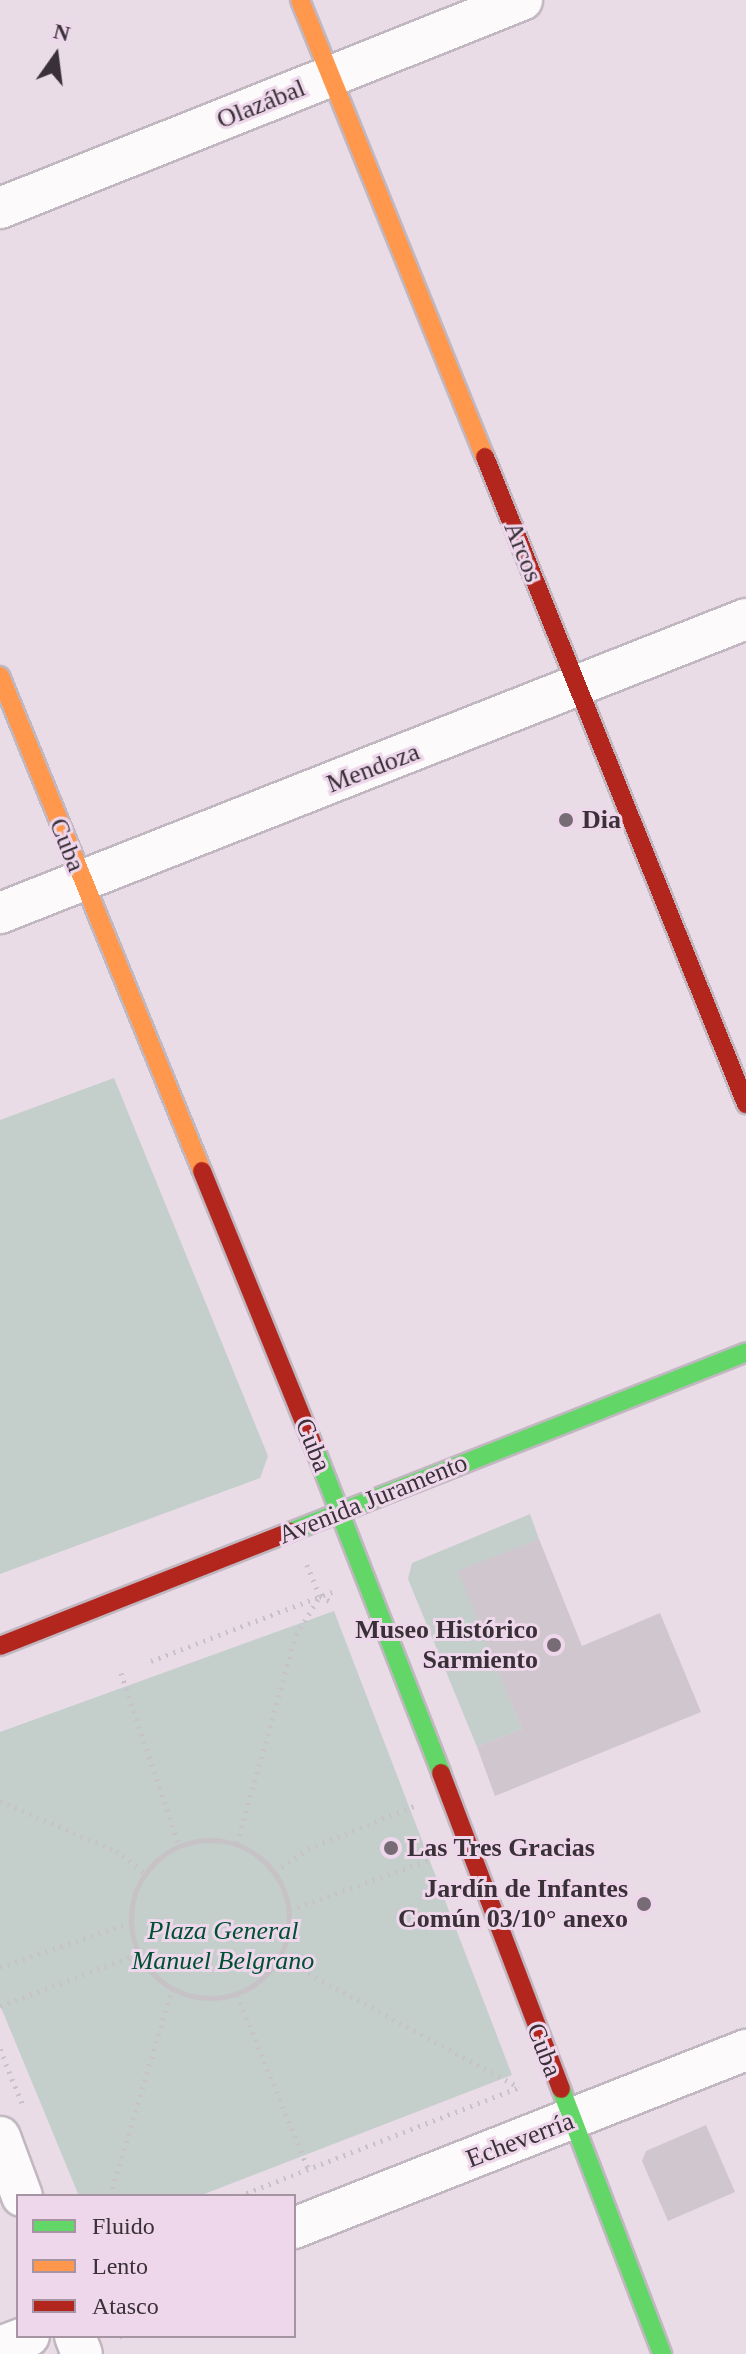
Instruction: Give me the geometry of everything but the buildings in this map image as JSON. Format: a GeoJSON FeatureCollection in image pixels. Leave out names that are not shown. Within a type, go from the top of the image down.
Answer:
{"type":"FeatureCollection","features":[{"type":"Feature","properties":{"kind":"street","name":"Arcos"},"geometry":{"type":"LineString","coordinates":[[300,0],[746,1104]]}},
{"type":"Feature","properties":{"kind":"street","name":"Olazábal"},"geometry":{"type":"LineString","coordinates":[[0,208],[522,0]]}},
{"type":"Feature","properties":{"kind":"street","name":"Mendoza"},"geometry":{"type":"LineString","coordinates":[[0,913],[746,619]]}},
{"type":"Feature","properties":{"kind":"street","name":"Cuba"},"geometry":{"type":"LineString","coordinates":[[0,676],[81,882],[341,1512],[570,2120],[662,2354]]}},
{"type":"Feature","properties":{"kind":"street","name":"Avenida Juramento"},"geometry":{"type":"LineString","coordinates":[[0,1646],[746,1352]]}},
{"type":"Feature","properties":{"kind":"street","name":"Echeverría"},"geometry":{"type":"LineString","coordinates":[[296,2227],[746,2050]]}},
{"type":"Feature","properties":{"kind":"street"},"geometry":{"type":"LineString","coordinates":[[0,2137],[21,2194]]}},
{"type":"Feature","properties":{"kind":"street"},"geometry":{"type":"LineString","coordinates":[[0,2347],[24,2338]]}},
{"type":"Feature","properties":{"kind":"path"},"geometry":{"type":"LineString","coordinates":[[292,1531],[320,1596],[343,1608]]}},
{"type":"Feature","properties":{"kind":"path"},"geometry":{"type":"LineString","coordinates":[[151,1661],[320,1596]]}},
{"type":"Feature","properties":{"kind":"path"},"geometry":{"type":"LineString","coordinates":[[237,1843],[296,1635],[320,1596]]}},
{"type":"Feature","properties":{"kind":"path"},"geometry":{"type":"LineString","coordinates":[[121,1673],[179,1845]]}},
{"type":"Feature","properties":{"kind":"path"},"geometry":{"type":"LineString","coordinates":[[415,1790],[425,1817]]}},
{"type":"Feature","properties":{"kind":"path"},"geometry":{"type":"LineString","coordinates":[[0,1801],[116,1851],[145,1873]]}},
{"type":"Feature","properties":{"kind":"path"},"geometry":{"type":"LineString","coordinates":[[275,1872],[308,1849],[420,1804]]}},
{"type":"Feature","properties":{"kind":"path"},"geometry":{"type":"LineString","coordinates":[[211,1839],[237,1843],[275,1872],[290,1910],[280,1958],[262,1980],[237,1995],[193,1997],[172,1989],[138,1954],[130,1923],[145,1873],[179,1845],[211,1839]]}},
{"type":"Feature","properties":{"kind":"path"},"geometry":{"type":"LineString","coordinates":[[290,1910],[440,1856]]}},
{"type":"Feature","properties":{"kind":"path"},"geometry":{"type":"LineString","coordinates":[[0,1967],[130,1923]]}},
{"type":"Feature","properties":{"kind":"path"},"geometry":{"type":"LineString","coordinates":[[0,2006],[138,1954]]}},
{"type":"Feature","properties":{"kind":"path"},"geometry":{"type":"LineString","coordinates":[[280,1958],[520,2088]]}},
{"type":"Feature","properties":{"kind":"path"},"geometry":{"type":"LineString","coordinates":[[111,2194],[172,1989]]}},
{"type":"Feature","properties":{"kind":"path"},"geometry":{"type":"LineString","coordinates":[[237,1995],[309,2168]]}},
{"type":"Feature","properties":{"kind":"path"},"geometry":{"type":"LineString","coordinates":[[518,2072],[519,2097]]}},
{"type":"Feature","properties":{"kind":"path"},"geometry":{"type":"LineString","coordinates":[[244,2194],[520,2088]]}},
{"type":"Feature","properties":{"kind":"green space"},"geometry":{"type":"Polygon","coordinates":[[[114,1078],[268,1456],[260,1478],[0,1574],[0,1120],[114,1078]]]}},
{"type":"Feature","properties":{"kind":"green space"},"geometry":{"type":"Polygon","coordinates":[[[530,1514],[539,1539],[459,1572],[522,1729],[477,1747],[408,1579],[412,1563],[530,1514]]]}},
{"type":"Feature","properties":{"kind":"green space","name":"Plaza General Manuel Belgrano"},"geometry":{"type":"Polygon","coordinates":[[[334,1611],[512,2075],[204,2194],[78,2194],[0,2005],[0,1732],[334,1611]]]}},
{"type":"Feature","properties":{"kind":"traffic: fast"},"geometry":{"type":"LineString","coordinates":[[290,1532],[746,1352]]}},
{"type":"Feature","properties":{"kind":"traffic: fast"},"geometry":{"type":"LineString","coordinates":[[315,1449],[441,1773]]}},
{"type":"Feature","properties":{"kind":"traffic: fast"},"geometry":{"type":"LineString","coordinates":[[561,2089],[662,2354]]}},
{"type":"Feature","properties":{"kind":"traffic: slow"},"geometry":{"type":"LineString","coordinates":[[300,0],[485,457]]}},
{"type":"Feature","properties":{"kind":"traffic: slow"},"geometry":{"type":"LineString","coordinates":[[0,676],[202,1171]]}},
{"type":"Feature","properties":{"kind":"traffic: jam"},"geometry":{"type":"LineString","coordinates":[[485,457],[746,1104]]}},
{"type":"Feature","properties":{"kind":"traffic: jam"},"geometry":{"type":"LineString","coordinates":[[202,1171],[315,1449]]}},
{"type":"Feature","properties":{"kind":"traffic: jam"},"geometry":{"type":"LineString","coordinates":[[0,1646],[290,1532]]}},
{"type":"Feature","properties":{"kind":"traffic: jam"},"geometry":{"type":"LineString","coordinates":[[441,1773],[561,2089]]}},
{"type":"Feature","properties":{"kind":"place","name":"Dia"},"geometry":{"type":"Point","coordinates":[566,820]}},
{"type":"Feature","properties":{"kind":"place","name":"Museo Histórico Sarmiento"},"geometry":{"type":"Point","coordinates":[554,1645]}},
{"type":"Feature","properties":{"kind":"place","name":"Las Tres Gracias"},"geometry":{"type":"Point","coordinates":[391,1848]}},
{"type":"Feature","properties":{"kind":"place","name":"Jardín de Infantes Común 03/10° anexo"},"geometry":{"type":"Point","coordinates":[644,1904]}}]}
